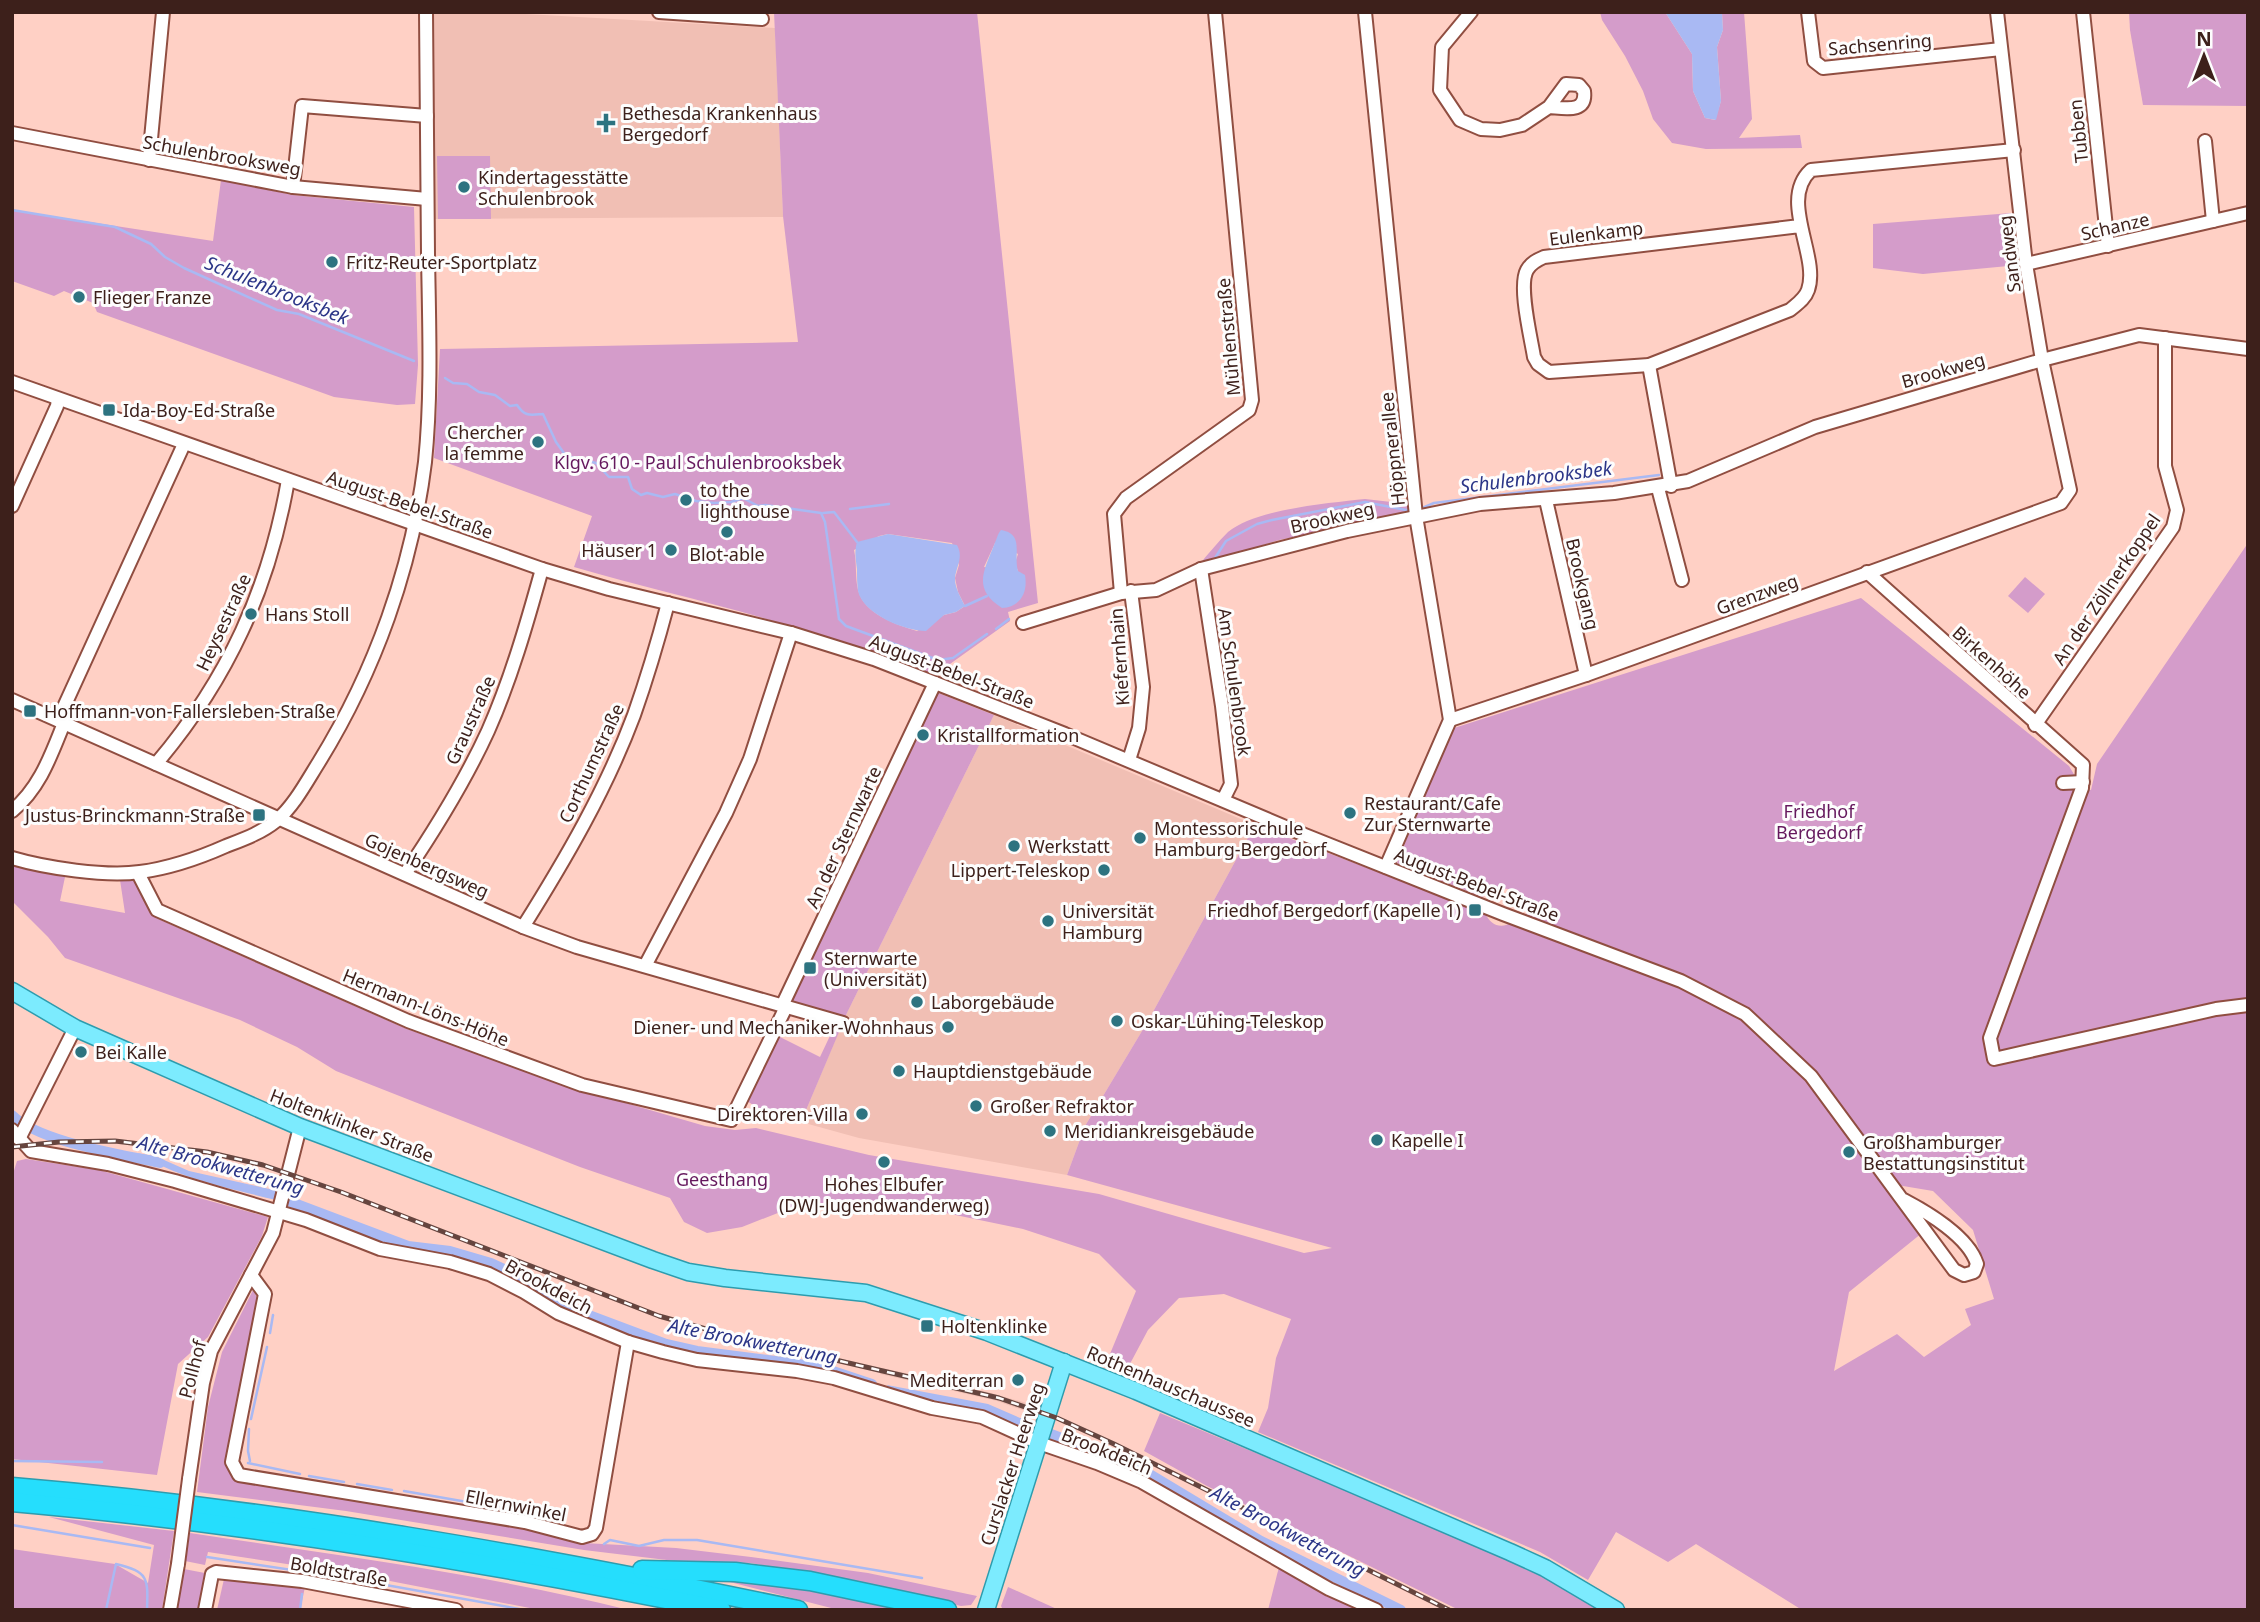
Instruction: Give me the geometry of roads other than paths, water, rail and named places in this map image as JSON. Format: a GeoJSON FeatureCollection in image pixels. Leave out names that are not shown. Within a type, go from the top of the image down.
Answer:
{"type":"FeatureCollection","features":[{"type":"Feature","properties":{"kind":"highway"},"geometry":{"type":"LineString","coordinates":[[12,1486],[315,1522],[599,1577],[798,1610]]}},
{"type":"Feature","properties":{"kind":"highway"},"geometry":{"type":"LineString","coordinates":[[12,1502],[180,1520],[599,1577],[721,1610]]}},
{"type":"Feature","properties":{"kind":"highway"},"geometry":{"type":"LineString","coordinates":[[599,1577],[703,1570],[766,1575],[841,1586],[947,1610]]}},
{"type":"Feature","properties":{"kind":"highway"},"geometry":{"type":"LineString","coordinates":[[599,1577],[660,1610]]}},
{"type":"Feature","properties":{"kind":"main road","name":"Holtenklinker Straße"},"geometry":{"type":"LineString","coordinates":[[12,990],[75,1027],[300,1126],[688,1272]]}},
{"type":"Feature","properties":{"kind":"main road","name":"Rothenhauschaussee"},"geometry":{"type":"LineString","coordinates":[[688,1272],[866,1293],[987,1332],[1064,1362],[1510,1552],[1545,1568],[1616,1610]]}},
{"type":"Feature","properties":{"kind":"main road","name":"Curslacker Heerweg"},"geometry":{"type":"LineString","coordinates":[[986,1610],[1064,1362]]}},
{"type":"Feature","properties":{"kind":"main road","name":"Curslacker Heerweg"},"geometry":{"type":"LineString","coordinates":[[977,1610],[995,1577]]}},
{"type":"Feature","properties":{"kind":"street"},"geometry":{"type":"LineString","coordinates":[[149,160],[163,12]]}},
{"type":"Feature","properties":{"kind":"street"},"geometry":{"type":"LineString","coordinates":[[12,858],[66,869],[138,873],[179,864],[257,834],[278,819],[324,753],[362,684],[401,580],[415,524],[425,461],[430,369],[426,12]]}},
{"type":"Feature","properties":{"kind":"street"},"geometry":{"type":"LineString","coordinates":[[659,12],[762,19]]}},
{"type":"Feature","properties":{"kind":"street","name":"Mühlenstraße"},"geometry":{"type":"LineString","coordinates":[[1126,592],[1114,514],[1126,498],[1249,410],[1252,400],[1215,12]]}},
{"type":"Feature","properties":{"kind":"street","name":"Höppnerallee"},"geometry":{"type":"LineString","coordinates":[[1365,12],[1416,516],[1450,720]]}},
{"type":"Feature","properties":{"kind":"street"},"geometry":{"type":"LineString","coordinates":[[1471,12],[1442,47],[1440,90],[1460,120],[1481,129],[1500,130],[1522,125],[1549,107]]}},
{"type":"Feature","properties":{"kind":"street","name":"Sachsenring"},"geometry":{"type":"LineString","coordinates":[[1808,12],[1814,61],[1824,68],[2001,49]]}},
{"type":"Feature","properties":{"kind":"street","name":"Sandweg"},"geometry":{"type":"LineString","coordinates":[[1997,12],[2026,264],[2042,360],[2070,489]]}},
{"type":"Feature","properties":{"kind":"street","name":"Tubben"},"geometry":{"type":"LineString","coordinates":[[2083,12],[2108,246]]}},
{"type":"Feature","properties":{"kind":"street"},"geometry":{"type":"LineString","coordinates":[[293,187],[302,106],[427,116]]}},
{"type":"Feature","properties":{"kind":"street","name":"Schulenbrooksweg"},"geometry":{"type":"LineString","coordinates":[[12,133],[293,187],[427,199]]}},
{"type":"Feature","properties":{"kind":"street"},"geometry":{"type":"LineString","coordinates":[[2205,141],[2213,221]]}},
{"type":"Feature","properties":{"kind":"street","name":"Eulenkamp"},"geometry":{"type":"LineString","coordinates":[[1800,226],[1544,257],[1534,262],[1525,272],[1524,289],[1534,357],[1538,364],[1549,372],[1650,365],[1790,310],[1803,300],[1809,288],[1800,226],[1799,189],[1802,179],[1811,170],[2014,150]]}},
{"type":"Feature","properties":{"kind":"street","name":"Schanze"},"geometry":{"type":"LineString","coordinates":[[2026,264],[2248,213]]}},
{"type":"Feature","properties":{"kind":"street","name":"Brookweg"},"geometry":{"type":"LineString","coordinates":[[1023,623],[1126,592],[1156,590],[1201,569],[1280,547],[1416,516],[1480,504],[1664,487],[1688,481],[1815,427],[2042,360],[2139,335],[2248,349]]}},
{"type":"Feature","properties":{"kind":"street","name":"An der Zöllnerkoppel"},"geometry":{"type":"LineString","coordinates":[[2035,725],[2173,527],[2177,510],[2165,466],[2165,338]]}},
{"type":"Feature","properties":{"kind":"street"},"geometry":{"type":"LineString","coordinates":[[1650,365],[1664,487],[1682,580]]}},
{"type":"Feature","properties":{"kind":"street","name":"August-Bebel-Straße"},"geometry":{"type":"LineString","coordinates":[[12,382],[542,569],[609,589],[791,633],[874,659],[1129,760],[1503,914],[1681,981],[1745,1014],[1811,1076],[1954,1270],[1964,1275],[1974,1272],[1977,1264],[1969,1248],[1926,1211],[1904,1200]]}},
{"type":"Feature","properties":{"kind":"street"},"geometry":{"type":"LineString","coordinates":[[12,506],[58,399]]}},
{"type":"Feature","properties":{"kind":"street"},"geometry":{"type":"LineString","coordinates":[[12,811],[29,795],[41,778],[61,721],[184,444]]}},
{"type":"Feature","properties":{"kind":"street","name":"Heysestraße"},"geometry":{"type":"LineString","coordinates":[[156,764],[188,726],[238,640],[261,587],[277,534],[288,480]]}},
{"type":"Feature","properties":{"kind":"street","name":"Grenzweg"},"geometry":{"type":"LineString","coordinates":[[1450,720],[1586,676],[2061,503],[2070,489]]}},
{"type":"Feature","properties":{"kind":"street","name":"Brookgang"},"geometry":{"type":"LineString","coordinates":[[1546,500],[1586,676]]}},
{"type":"Feature","properties":{"kind":"street","name":"Graustraße"},"geometry":{"type":"LineString","coordinates":[[405,874],[436,828],[489,729],[528,619],[542,569]]}},
{"type":"Feature","properties":{"kind":"street","name":"Am Schulenbrook"},"geometry":{"type":"LineString","coordinates":[[1201,569],[1231,784],[1223,800]]}},
{"type":"Feature","properties":{"kind":"street","name":"Birkenhöhe"},"geometry":{"type":"LineString","coordinates":[[1867,572],[2035,725],[2083,765],[2083,782]]}},
{"type":"Feature","properties":{"kind":"street","name":"Kiefernhain"},"geometry":{"type":"LineString","coordinates":[[1126,592],[1143,687],[1139,728],[1129,760]]}},
{"type":"Feature","properties":{"kind":"street","name":"Corthumstraße"},"geometry":{"type":"LineString","coordinates":[[523,928],[583,826],[610,772],[653,661],[668,603]]}},
{"type":"Feature","properties":{"kind":"street"},"geometry":{"type":"LineString","coordinates":[[645,966],[726,813],[750,759],[791,633]]}},
{"type":"Feature","properties":{"kind":"street","name":"An der Sternwarte"},"geometry":{"type":"LineString","coordinates":[[732,1119],[935,683]]}},
{"type":"Feature","properties":{"kind":"street","name":"Gojenbergsweg"},"geometry":{"type":"LineString","coordinates":[[12,700],[523,928],[577,947],[843,1023]]}},
{"type":"Feature","properties":{"kind":"street"},"geometry":{"type":"LineString","coordinates":[[1386,867],[1450,720]]}},
{"type":"Feature","properties":{"kind":"street"},"geometry":{"type":"LineString","coordinates":[[2063,783],[2083,782],[1990,1038],[1994,1059],[2216,1009],[2248,1005]]}},
{"type":"Feature","properties":{"kind":"street","name":"Hermann-Löns-Höhe"},"geometry":{"type":"LineString","coordinates":[[138,873],[158,910],[408,1021],[582,1085],[732,1119]]}},
{"type":"Feature","properties":{"kind":"street"},"geometry":{"type":"LineString","coordinates":[[21,1130],[75,1027]]}},
{"type":"Feature","properties":{"kind":"street","name":"Pollhof"},"geometry":{"type":"LineString","coordinates":[[170,1610],[203,1383],[211,1351],[274,1233],[300,1126]]}},
{"type":"Feature","properties":{"kind":"street","name":"Brookdeich"},"geometry":{"type":"LineString","coordinates":[[21,1130],[31,1151],[108,1164],[280,1211],[380,1249],[450,1262],[489,1274],[558,1313],[628,1342],[697,1360],[797,1371],[834,1378],[932,1408],[982,1417],[1042,1435],[1142,1482],[1329,1588],[1376,1610]]}},
{"type":"Feature","properties":{"kind":"street","name":"Ellernwinkel"},"geometry":{"type":"LineString","coordinates":[[251,1275],[265,1294],[232,1462],[239,1475],[526,1522],[582,1536],[588,1535],[596,1528],[628,1342]]}},
{"type":"Feature","properties":{"kind":"street","name":"Boldtstraße"},"geometry":{"type":"LineString","coordinates":[[205,1610],[212,1574],[216,1572],[302,1581],[408,1605],[456,1610]]}},
{"type":"Feature","properties":{"kind":"water"},"geometry":{"type":"Polygon","coordinates":[[[1665,12],[1722,13],[1723,30],[1717,47],[1721,101],[1716,120],[1705,118],[1693,91],[1692,54],[1665,12]]]}},
{"type":"Feature","properties":{"kind":"water"},"geometry":{"type":"Polygon","coordinates":[[[1001,530],[1008,532],[1016,540],[1018,571],[1025,575],[1026,581],[1022,598],[1014,605],[1002,608],[987,594],[983,579],[1001,530]]]}},
{"type":"Feature","properties":{"kind":"water"},"geometry":{"type":"Polygon","coordinates":[[[888,534],[957,545],[960,558],[955,582],[965,606],[944,615],[926,631],[907,628],[886,620],[868,607],[858,591],[855,553],[857,542],[888,534]]]}},
{"type":"Feature","properties":{"kind":"water"},"geometry":{"type":"Polygon","coordinates":[[[137,1153],[155,1156],[189,1171],[278,1191],[276,1200],[187,1176],[137,1153]]]}},
{"type":"Feature","properties":{"kind":"water"},"geometry":{"type":"Polygon","coordinates":[[[887,1385],[988,1404],[1034,1424],[1031,1432],[986,1411],[893,1395],[887,1385]]]}},
{"type":"Feature","properties":{"kind":"waterway","name":"Schulenbrooksbek"},"geometry":{"type":"LineString","coordinates":[[12,210],[115,227],[151,244],[165,257],[184,268],[277,310],[299,314],[414,361]]}},
{"type":"Feature","properties":{"kind":"waterway","name":"Schulenbrooksbek"},"geometry":{"type":"LineString","coordinates":[[445,378],[453,383],[467,384],[479,392],[495,395],[510,406],[517,405],[525,413],[543,414],[566,456],[596,463],[609,477],[628,477],[632,489],[641,495],[647,493],[663,497],[675,494],[714,503],[743,498],[758,506],[821,513],[825,522],[839,619],[846,626],[938,660],[953,658],[987,634]]}},
{"type":"Feature","properties":{"kind":"waterway","name":"Schulenbrooksbek"},"geometry":{"type":"LineString","coordinates":[[1420,509],[1434,503],[1659,475]]}},
{"type":"Feature","properties":{"kind":"waterway","name":"Schulenbrooksbek"},"geometry":{"type":"LineString","coordinates":[[1215,558],[1226,541],[1257,524],[1272,520],[1365,502],[1411,511]]}},
{"type":"Feature","properties":{"kind":"waterway"},"geometry":{"type":"LineString","coordinates":[[850,509],[889,504]]}},
{"type":"Feature","properties":{"kind":"waterway"},"geometry":{"type":"LineString","coordinates":[[823,513],[834,512],[857,542]]}},
{"type":"Feature","properties":{"kind":"waterway"},"geometry":{"type":"LineString","coordinates":[[965,606],[987,596]]}},
{"type":"Feature","properties":{"kind":"waterway","name":"Schulenbrooksbek"},"geometry":{"type":"LineString","coordinates":[[996,629],[1009,619]]}},
{"type":"Feature","properties":{"kind":"waterway","name":"Alte Brookwetterung"},"geometry":{"type":"LineString","coordinates":[[12,1115],[41,1133],[60,1140],[160,1163]]}},
{"type":"Feature","properties":{"kind":"waterway","name":"Alte Brookwetterung"},"geometry":{"type":"LineString","coordinates":[[278,1197],[408,1246],[450,1251],[491,1263],[528,1280],[546,1296],[562,1305],[666,1344],[697,1351],[799,1364],[872,1384]]}},
{"type":"Feature","properties":{"kind":"waterway"},"geometry":{"type":"LineString","coordinates":[[270,1333],[273,1315]]}},
{"type":"Feature","properties":{"kind":"waterway"},"geometry":{"type":"LineString","coordinates":[[251,1419],[267,1347]]}},
{"type":"Feature","properties":{"kind":"waterway","name":"Alte Brookwetterung"},"geometry":{"type":"LineString","coordinates":[[1022,1423],[1138,1467],[1261,1541],[1401,1610]]}},
{"type":"Feature","properties":{"kind":"waterway"},"geometry":{"type":"LineString","coordinates":[[249,1429],[250,1461]]}},
{"type":"Feature","properties":{"kind":"waterway"},"geometry":{"type":"LineString","coordinates":[[12,1461],[102,1462]]}},
{"type":"Feature","properties":{"kind":"waterway"},"geometry":{"type":"LineString","coordinates":[[248,1463],[300,1474]]}},
{"type":"Feature","properties":{"kind":"waterway"},"geometry":{"type":"LineString","coordinates":[[309,1476],[344,1482]]}},
{"type":"Feature","properties":{"kind":"waterway"},"geometry":{"type":"LineString","coordinates":[[357,1484],[392,1490]]}},
{"type":"Feature","properties":{"kind":"waterway"},"geometry":{"type":"LineString","coordinates":[[404,1491],[473,1503]]}},
{"type":"Feature","properties":{"kind":"waterway"},"geometry":{"type":"LineString","coordinates":[[483,1504],[510,1508]]}},
{"type":"Feature","properties":{"kind":"waterway"},"geometry":{"type":"LineString","coordinates":[[520,1511],[534,1514]]}},
{"type":"Feature","properties":{"kind":"waterway"},"geometry":{"type":"LineString","coordinates":[[543,1517],[556,1521]]}},
{"type":"Feature","properties":{"kind":"waterway"},"geometry":{"type":"LineString","coordinates":[[12,1525],[150,1548]]}},
{"type":"Feature","properties":{"kind":"waterway"},"geometry":{"type":"LineString","coordinates":[[604,1544],[610,1540],[639,1546],[664,1540],[697,1540],[922,1578]]}},
{"type":"Feature","properties":{"kind":"waterway"},"geometry":{"type":"LineString","coordinates":[[207,1557],[358,1580],[525,1610]]}},
{"type":"Feature","properties":{"kind":"waterway"},"geometry":{"type":"LineString","coordinates":[[106,1610],[116,1564],[135,1570],[144,1578],[147,1610]]}},
{"type":"Feature","properties":{"kind":"waterway"},"geometry":{"type":"LineString","coordinates":[[300,1610],[302,1594]]}},
{"type":"Feature","properties":{"kind":"railway"},"geometry":{"type":"LineString","coordinates":[[12,1147],[59,1142],[115,1141],[207,1152],[263,1165],[341,1192],[659,1316],[724,1334],[999,1398],[1057,1418],[1114,1444],[1449,1610]]}},
{"type":"Feature","properties":{"kind":"place","name":"Bethesda Krankenhaus Bergedorf"},"geometry":{"type":"Point","coordinates":[606,123]}},
{"type":"Feature","properties":{"kind":"place","name":"Kindertagesstätte Schulenbrook"},"geometry":{"type":"Point","coordinates":[464,187]}},
{"type":"Feature","properties":{"kind":"place","name":"Fritz-Reuter-Sportplatz"},"geometry":{"type":"Point","coordinates":[332,262]}},
{"type":"Feature","properties":{"kind":"place","name":"Flieger Franze"},"geometry":{"type":"Point","coordinates":[79,297]}},
{"type":"Feature","properties":{"kind":"place","name":"Ida-Boy-Ed-Straße"},"geometry":{"type":"Point","coordinates":[109,410]}},
{"type":"Feature","properties":{"kind":"place","name":"Chercher la femme"},"geometry":{"type":"Point","coordinates":[538,442]}},
{"type":"Feature","properties":{"kind":"place","name":"to the lighthouse"},"geometry":{"type":"Point","coordinates":[686,500]}},
{"type":"Feature","properties":{"kind":"place","name":"Blot-able"},"geometry":{"type":"Point","coordinates":[727,532]}},
{"type":"Feature","properties":{"kind":"place","name":"Häuser 1"},"geometry":{"type":"Point","coordinates":[671,550]}},
{"type":"Feature","properties":{"kind":"place","name":"Hans Stoll"},"geometry":{"type":"Point","coordinates":[251,614]}},
{"type":"Feature","properties":{"kind":"place","name":"Hoffmann-von-Fallersleben-Straße"},"geometry":{"type":"Point","coordinates":[30,711]}},
{"type":"Feature","properties":{"kind":"place","name":"Kristallformation"},"geometry":{"type":"Point","coordinates":[923,735]}},
{"type":"Feature","properties":{"kind":"place","name":"Restaurant/Cafe Zur Sternwarte"},"geometry":{"type":"Point","coordinates":[1350,813]}},
{"type":"Feature","properties":{"kind":"place","name":"Justus-Brinckmann-Straße"},"geometry":{"type":"Point","coordinates":[259,815]}},
{"type":"Feature","properties":{"kind":"place","name":"Montessorischule Hamburg-Bergedorf"},"geometry":{"type":"Point","coordinates":[1140,838]}},
{"type":"Feature","properties":{"kind":"place","name":"Werkstatt"},"geometry":{"type":"Point","coordinates":[1014,846]}},
{"type":"Feature","properties":{"kind":"place","name":"Lippert-Teleskop"},"geometry":{"type":"Point","coordinates":[1104,870]}},
{"type":"Feature","properties":{"kind":"place","name":"Friedhof Bergedorf (Kapelle 1)"},"geometry":{"type":"Point","coordinates":[1475,910]}},
{"type":"Feature","properties":{"kind":"place","name":"Universität Hamburg"},"geometry":{"type":"Point","coordinates":[1048,921]}},
{"type":"Feature","properties":{"kind":"place","name":"Sternwarte (Universität)"},"geometry":{"type":"Point","coordinates":[810,968]}},
{"type":"Feature","properties":{"kind":"place","name":"Laborgebäude"},"geometry":{"type":"Point","coordinates":[917,1002]}},
{"type":"Feature","properties":{"kind":"place","name":"Oskar-Lühing-Teleskop"},"geometry":{"type":"Point","coordinates":[1117,1021]}},
{"type":"Feature","properties":{"kind":"place","name":"Diener- und Mechaniker-Wohnhaus"},"geometry":{"type":"Point","coordinates":[948,1027]}},
{"type":"Feature","properties":{"kind":"place","name":"Bei Kalle"},"geometry":{"type":"Point","coordinates":[81,1052]}},
{"type":"Feature","properties":{"kind":"place","name":"Hauptdienstgebäude"},"geometry":{"type":"Point","coordinates":[899,1071]}},
{"type":"Feature","properties":{"kind":"place","name":"Großer Refraktor"},"geometry":{"type":"Point","coordinates":[976,1106]}},
{"type":"Feature","properties":{"kind":"place","name":"Direktoren-Villa"},"geometry":{"type":"Point","coordinates":[862,1114]}},
{"type":"Feature","properties":{"kind":"place","name":"Meridiankreisgebäude"},"geometry":{"type":"Point","coordinates":[1050,1131]}},
{"type":"Feature","properties":{"kind":"place","name":"Kapelle I"},"geometry":{"type":"Point","coordinates":[1377,1140]}},
{"type":"Feature","properties":{"kind":"place","name":"Großhamburger Bestattungsinstitut"},"geometry":{"type":"Point","coordinates":[1849,1152]}},
{"type":"Feature","properties":{"kind":"place","name":"Hohes Elbufer (DWJ-Jugendwanderweg)"},"geometry":{"type":"Point","coordinates":[884,1162]}},
{"type":"Feature","properties":{"kind":"place","name":"Holtenklinke"},"geometry":{"type":"Point","coordinates":[927,1326]}},
{"type":"Feature","properties":{"kind":"place","name":"Mediterran"},"geometry":{"type":"Point","coordinates":[1018,1380]}},
{"type":"Feature","properties":{"kind":"park label","name":"Klgv. 610 - Paul Schulenbrooksbek"},"geometry":{"type":"Point","coordinates":[698,462]}},
{"type":"Feature","properties":{"kind":"park label","name":"Friedhof Bergedorf"},"geometry":{"type":"Point","coordinates":[1819,821]}},
{"type":"Feature","properties":{"kind":"park label","name":"Geesthang"},"geometry":{"type":"Point","coordinates":[722,1179]}}]}
